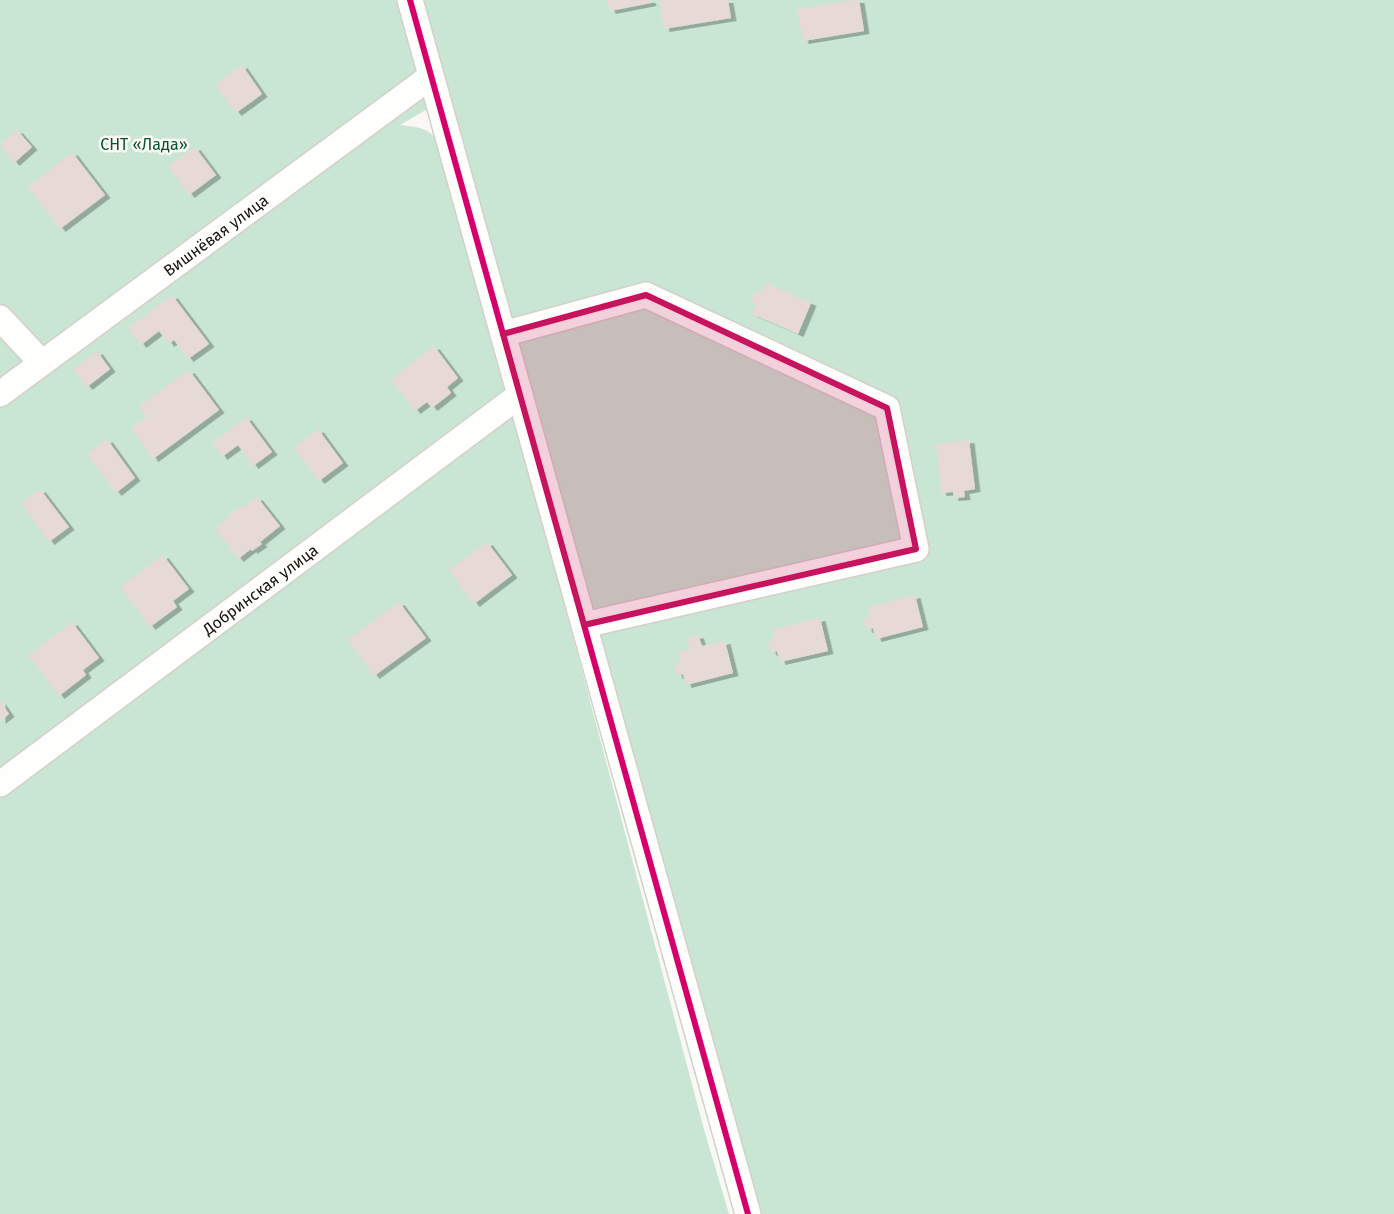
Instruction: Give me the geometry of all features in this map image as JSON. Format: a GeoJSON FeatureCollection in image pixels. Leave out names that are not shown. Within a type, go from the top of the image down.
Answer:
{"type":"FeatureCollection","features":[{"type":"Feature","properties":{"kind":"street"},"geometry":{"type":"LineString","coordinates":[[410,0],[748,1214]]}},
{"type":"Feature","properties":{"kind":"street","name":"Вишнёвая улица"},"geometry":{"type":"LineString","coordinates":[[0,394],[430,77]]}},
{"type":"Feature","properties":{"kind":"street"},"geometry":{"type":"LineString","coordinates":[[502,334],[646,295],[887,408],[916,550],[584,625]]}},
{"type":"Feature","properties":{"kind":"street"},"geometry":{"type":"LineString","coordinates":[[0,318],[42,363]]}},
{"type":"Feature","properties":{"kind":"street","name":"Добринская улица"},"geometry":{"type":"LineString","coordinates":[[0,784],[520,395]]}},
{"type":"Feature","properties":{"kind":"highlighted area"},"geometry":{"type":"Polygon","coordinates":[[[646,295],[887,408],[916,549],[584,625],[503,334],[646,295]]]}},
{"type":"Feature","properties":{"kind":"green space","name":"СНТ «Лада»"},"geometry":{"type":"Polygon","coordinates":[[[0,0],[1394,0],[1394,1214],[761,1214],[450,96],[400,125],[424,129],[442,145],[705,1133],[729,1214],[0,1214],[0,0]]]}},
{"type":"Feature","properties":{"kind":"building"},"geometry":{"type":"Polygon","coordinates":[[[607,0],[650,0],[651,3],[610,11],[607,0]]]}},
{"type":"Feature","properties":{"kind":"building"},"geometry":{"type":"Polygon","coordinates":[[[659,0],[728,0],[731,18],[664,29],[659,0]]]}},
{"type":"Feature","properties":{"kind":"building"},"geometry":{"type":"Polygon","coordinates":[[[859,0],[864,31],[803,41],[797,9],[859,0]]]}},
{"type":"Feature","properties":{"kind":"building"},"geometry":{"type":"Polygon","coordinates":[[[242,65],[262,94],[236,113],[215,85],[242,65]]]}},
{"type":"Feature","properties":{"kind":"building"},"geometry":{"type":"Polygon","coordinates":[[[17,130],[32,147],[14,163],[0,145],[17,130]]]}},
{"type":"Feature","properties":{"kind":"building"},"geometry":{"type":"Polygon","coordinates":[[[195,147],[216,175],[189,195],[168,166],[195,147]]]}},
{"type":"Feature","properties":{"kind":"building"},"geometry":{"type":"Polygon","coordinates":[[[72,152],[105,195],[60,229],[28,187],[72,152]]]}},
{"type":"Feature","properties":{"kind":"building"},"geometry":{"type":"Polygon","coordinates":[[[766,283],[811,303],[798,334],[752,314],[757,304],[751,301],[756,290],[762,292],[766,283]]]}},
{"type":"Feature","properties":{"kind":"building"},"geometry":{"type":"Polygon","coordinates":[[[172,295],[209,344],[188,359],[174,340],[169,344],[159,331],[141,345],[128,328],[172,295]]]}},
{"type":"Feature","properties":{"kind":"building"},"geometry":{"type":"Polygon","coordinates":[[[434,346],[458,378],[447,387],[451,393],[432,408],[427,402],[415,411],[391,379],[434,346]]]}},
{"type":"Feature","properties":{"kind":"building"},"geometry":{"type":"Polygon","coordinates":[[[97,351],[110,369],[87,387],[73,369],[97,351]]]}},
{"type":"Feature","properties":{"kind":"building"},"geometry":{"type":"Polygon","coordinates":[[[189,370],[219,410],[153,459],[131,428],[146,417],[139,406],[189,370]]]}},
{"type":"Feature","properties":{"kind":"building"},"geometry":{"type":"Polygon","coordinates":[[[246,417],[272,452],[253,466],[238,445],[222,457],[212,443],[246,417]]]}},
{"type":"Feature","properties":{"kind":"building"},"geometry":{"type":"Polygon","coordinates":[[[318,429],[343,463],[319,481],[294,448],[318,429]]]}},
{"type":"Feature","properties":{"kind":"building"},"geometry":{"type":"Polygon","coordinates":[[[107,439],[135,478],[116,493],[87,454],[107,439]]]}},
{"type":"Feature","properties":{"kind":"building"},"geometry":{"type":"Polygon","coordinates":[[[969,440],[975,489],[964,491],[965,497],[953,498],[953,492],[941,493],[936,444],[969,440]]]}},
{"type":"Feature","properties":{"kind":"building"},"geometry":{"type":"Polygon","coordinates":[[[40,489],[69,527],[49,542],[21,503],[40,489]]]}},
{"type":"Feature","properties":{"kind":"building"},"geometry":{"type":"Polygon","coordinates":[[[257,497],[280,526],[260,542],[262,544],[252,551],[251,549],[238,559],[215,528],[241,506],[242,508],[257,497]]]}},
{"type":"Feature","properties":{"kind":"building"},"geometry":{"type":"Polygon","coordinates":[[[487,542],[512,575],[474,604],[449,570],[487,542]]]}},
{"type":"Feature","properties":{"kind":"building"},"geometry":{"type":"Polygon","coordinates":[[[163,555],[189,589],[173,601],[177,607],[150,627],[120,587],[163,555]]]}},
{"type":"Feature","properties":{"kind":"building"},"geometry":{"type":"Polygon","coordinates":[[[915,595],[923,627],[876,639],[873,628],[867,630],[864,619],[870,617],[868,607],[915,595]]]}},
{"type":"Feature","properties":{"kind":"building"},"geometry":{"type":"Polygon","coordinates":[[[399,602],[426,638],[374,676],[348,640],[399,602]]]}},
{"type":"Feature","properties":{"kind":"building"},"geometry":{"type":"Polygon","coordinates":[[[820,618],[828,651],[780,662],[777,651],[771,653],[768,641],[774,640],[772,629],[820,618]]]}},
{"type":"Feature","properties":{"kind":"building"},"geometry":{"type":"Polygon","coordinates":[[[72,622],[99,658],[83,670],[86,675],[59,696],[28,655],[72,622]]]}},
{"type":"Feature","properties":{"kind":"building"},"geometry":{"type":"Polygon","coordinates":[[[698,635],[702,646],[725,641],[733,673],[686,685],[683,674],[677,676],[674,664],[680,663],[678,652],[690,649],[687,638],[698,635]]]}},
{"type":"Feature","properties":{"kind":"building"},"geometry":{"type":"Polygon","coordinates":[[[0,701],[9,714],[0,721],[0,701]]]}},
{"type":"Feature","properties":{"kind":"cycle path"},"geometry":{"type":"LineString","coordinates":[[410,0],[748,1214]]}},
{"type":"Feature","properties":{"kind":"cycle path"},"geometry":{"type":"LineString","coordinates":[[503,334],[646,295],[887,408],[916,549],[584,625]]}}]}
